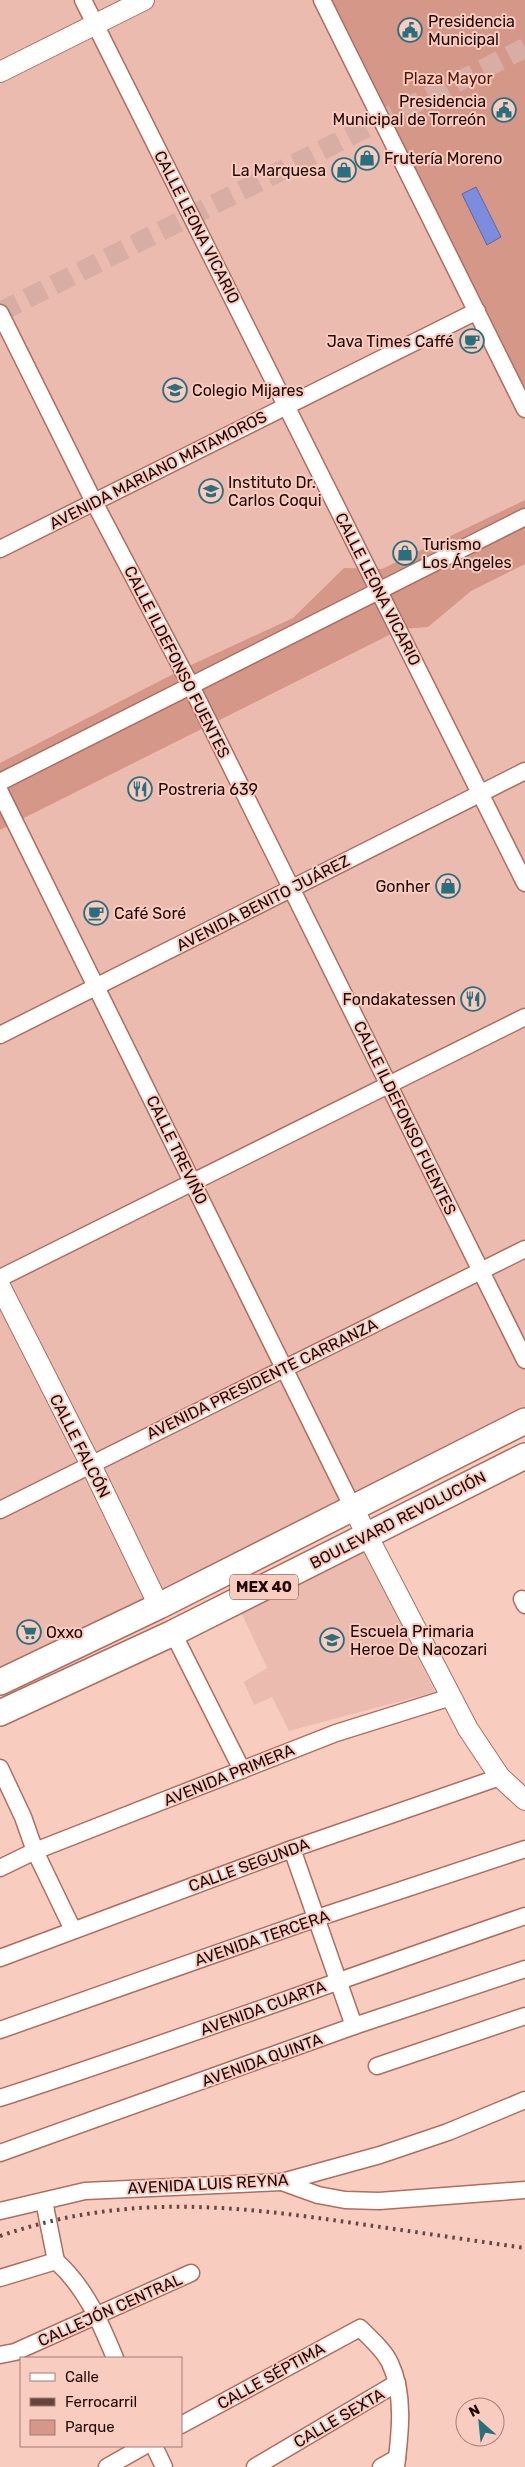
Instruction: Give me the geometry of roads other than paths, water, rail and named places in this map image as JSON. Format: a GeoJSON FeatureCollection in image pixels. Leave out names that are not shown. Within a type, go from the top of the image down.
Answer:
{"type":"FeatureCollection","features":[{"type":"Feature","properties":{"kind":"main road","name":"MEX 40"},"geometry":{"type":"LineString","coordinates":[[0,1682],[159,1606],[525,1421]]}},
{"type":"Feature","properties":{"kind":"main road","name":"BOULEVARD REVOLUCIÓN"},"geometry":{"type":"LineString","coordinates":[[0,1713],[174,1633],[525,1456]]}},
{"type":"Feature","properties":{"kind":"street","name":"CALLE LEONA VICARIO"},"geometry":{"type":"LineString","coordinates":[[83,0],[525,882]]}},
{"type":"Feature","properties":{"kind":"street"},"geometry":{"type":"LineString","coordinates":[[0,72],[144,0]]}},
{"type":"Feature","properties":{"kind":"street"},"geometry":{"type":"LineString","coordinates":[[322,0],[525,409]]}},
{"type":"Feature","properties":{"kind":"street","name":"AVENIDA MARIANO MATAMOROS"},"geometry":{"type":"LineString","coordinates":[[0,549],[477,311]]}},
{"type":"Feature","properties":{"kind":"street","name":"CALLE ILDEFONSO FUENTES"},"geometry":{"type":"LineString","coordinates":[[0,313],[94,502],[292,888],[525,1360]]}},
{"type":"Feature","properties":{"kind":"street"},"geometry":{"type":"LineString","coordinates":[[0,782],[525,517]]}},
{"type":"Feature","properties":{"kind":"street","name":"AVENIDA BENITO JUÁREZ"},"geometry":{"type":"LineString","coordinates":[[0,1035],[525,771]]}},
{"type":"Feature","properties":{"kind":"street","name":"CALLE TREVIÑO"},"geometry":{"type":"LineString","coordinates":[[0,792],[286,1368],[353,1508]]}},
{"type":"Feature","properties":{"kind":"street"},"geometry":{"type":"LineString","coordinates":[[0,1278],[525,1017]]}},
{"type":"Feature","properties":{"kind":"street","name":"AVENIDA PRESIDENTE CARRANZA"},"geometry":{"type":"LineString","coordinates":[[0,1510],[525,1249]]}},
{"type":"Feature","properties":{"kind":"street","name":"CALLE FALCÓN"},"geometry":{"type":"LineString","coordinates":[[0,1286],[91,1465],[159,1606]]}},
{"type":"Feature","properties":{"kind":"street"},"geometry":{"type":"LineString","coordinates":[[353,1508],[481,1751],[500,1777],[525,1800]]}},
{"type":"Feature","properties":{"kind":"street"},"geometry":{"type":"LineString","coordinates":[[174,1633],[242,1770]]}},
{"type":"Feature","properties":{"kind":"street","name":"AVENIDA PRIMERA"},"geometry":{"type":"LineString","coordinates":[[3,1869],[35,1851],[336,1733],[451,1697]]}},
{"type":"Feature","properties":{"kind":"street"},"geometry":{"type":"LineString","coordinates":[[0,1768],[23,1817],[35,1851],[73,1930]]}},
{"type":"Feature","properties":{"kind":"street","name":"CALLE SEGUNDA"},"geometry":{"type":"LineString","coordinates":[[0,1958],[292,1849],[500,1777]]}},
{"type":"Feature","properties":{"kind":"street"},"geometry":{"type":"LineString","coordinates":[[292,1849],[354,2026]]}},
{"type":"Feature","properties":{"kind":"street","name":"AVENIDA TERCERA"},"geometry":{"type":"LineString","coordinates":[[0,2030],[317,1918],[525,1849]]}},
{"type":"Feature","properties":{"kind":"street","name":"AVENIDA CUARTA"},"geometry":{"type":"LineString","coordinates":[[0,2098],[210,2028],[338,1980],[525,1916]]}},
{"type":"Feature","properties":{"kind":"street","name":"AVENIDA QUINTA"},"geometry":{"type":"LineString","coordinates":[[0,2153],[354,2026],[525,1969]]}},
{"type":"Feature","properties":{"kind":"street"},"geometry":{"type":"LineString","coordinates":[[378,2066],[525,2016]]}},
{"type":"Feature","properties":{"kind":"street","name":"AVENIDA LUIS REYNA"},"geometry":{"type":"LineString","coordinates":[[0,2210],[85,2191],[282,2182],[327,2171],[389,2152],[448,2132],[525,2100]]}},
{"type":"Feature","properties":{"kind":"street"},"geometry":{"type":"LineString","coordinates":[[282,2182],[318,2194],[345,2200],[387,2200],[525,2190]]}},
{"type":"Feature","properties":{"kind":"street"},"geometry":{"type":"LineString","coordinates":[[44,2200],[56,2261],[77,2283],[96,2314],[115,2357]]}},
{"type":"Feature","properties":{"kind":"street"},"geometry":{"type":"LineString","coordinates":[[0,2278],[56,2261]]}},
{"type":"Feature","properties":{"kind":"street","name":"CALLEJÓN CENTRAL"},"geometry":{"type":"LineString","coordinates":[[0,2355],[15,2352],[191,2273]]}},
{"type":"Feature","properties":{"kind":"street","name":"CALLE SÉPTIMA"},"geometry":{"type":"LineString","coordinates":[[182,2424],[360,2328],[390,2362],[397,2383]]}},
{"type":"Feature","properties":{"kind":"street"},"geometry":{"type":"LineString","coordinates":[[380,2467],[396,2462],[400,2402],[397,2383]]}},
{"type":"Feature","properties":{"kind":"street","name":"CALLE SEXTA"},"geometry":{"type":"LineString","coordinates":[[255,2467],[397,2383]]}},
{"type":"Feature","properties":{"kind":"street"},"geometry":{"type":"LineString","coordinates":[[108,2467],[142,2447]]}},
{"type":"Feature","properties":{"kind":"street"},"geometry":{"type":"LineString","coordinates":[[154,2447],[164,2467]]}},
{"type":"Feature","properties":{"kind":"water"},"geometry":{"type":"Polygon","coordinates":[[[476,187],[501,237],[487,245],[462,194],[476,187]]]}},
{"type":"Feature","properties":{"kind":"tunnel"},"geometry":{"type":"LineString","coordinates":[[0,312],[525,48]]}},
{"type":"Feature","properties":{"kind":"railway"},"geometry":{"type":"LineString","coordinates":[[0,2236],[46,2222],[91,2213],[135,2208],[223,2208],[313,2217],[525,2248]]}},
{"type":"Feature","properties":{"kind":"place","name":"Presidencia Municipal"},"geometry":{"type":"Point","coordinates":[410,30]}},
{"type":"Feature","properties":{"kind":"place","name":"Presidencia Municipal de Torreón"},"geometry":{"type":"Point","coordinates":[504,110]}},
{"type":"Feature","properties":{"kind":"place","name":"Frutería Moreno"},"geometry":{"type":"Point","coordinates":[367,158]}},
{"type":"Feature","properties":{"kind":"place","name":"La Marquesa"},"geometry":{"type":"Point","coordinates":[344,170]}},
{"type":"Feature","properties":{"kind":"place","name":"Java Times Caffé"},"geometry":{"type":"Point","coordinates":[472,341]}},
{"type":"Feature","properties":{"kind":"place","name":"Colegio Mijares"},"geometry":{"type":"Point","coordinates":[175,390]}},
{"type":"Feature","properties":{"kind":"place","name":"Instituto Dr. Carlos Coqui"},"geometry":{"type":"Point","coordinates":[211,491]}},
{"type":"Feature","properties":{"kind":"place","name":"Turismo Los Ángeles"},"geometry":{"type":"Point","coordinates":[405,553]}},
{"type":"Feature","properties":{"kind":"place","name":"Postreria 639"},"geometry":{"type":"Point","coordinates":[140,789]}},
{"type":"Feature","properties":{"kind":"place","name":"Gonher"},"geometry":{"type":"Point","coordinates":[448,886]}},
{"type":"Feature","properties":{"kind":"place","name":"Café Soré"},"geometry":{"type":"Point","coordinates":[96,913]}},
{"type":"Feature","properties":{"kind":"place","name":"Fondakatessen"},"geometry":{"type":"Point","coordinates":[473,999]}},
{"type":"Feature","properties":{"kind":"place","name":"Oxxo"},"geometry":{"type":"Point","coordinates":[29,1632]}},
{"type":"Feature","properties":{"kind":"place","name":"Escuela Primaria Heroe De Nacozari"},"geometry":{"type":"Point","coordinates":[332,1640]}},
{"type":"Feature","properties":{"kind":"park label","name":"Plaza Mayor"},"geometry":{"type":"Point","coordinates":[448,78]}}]}
